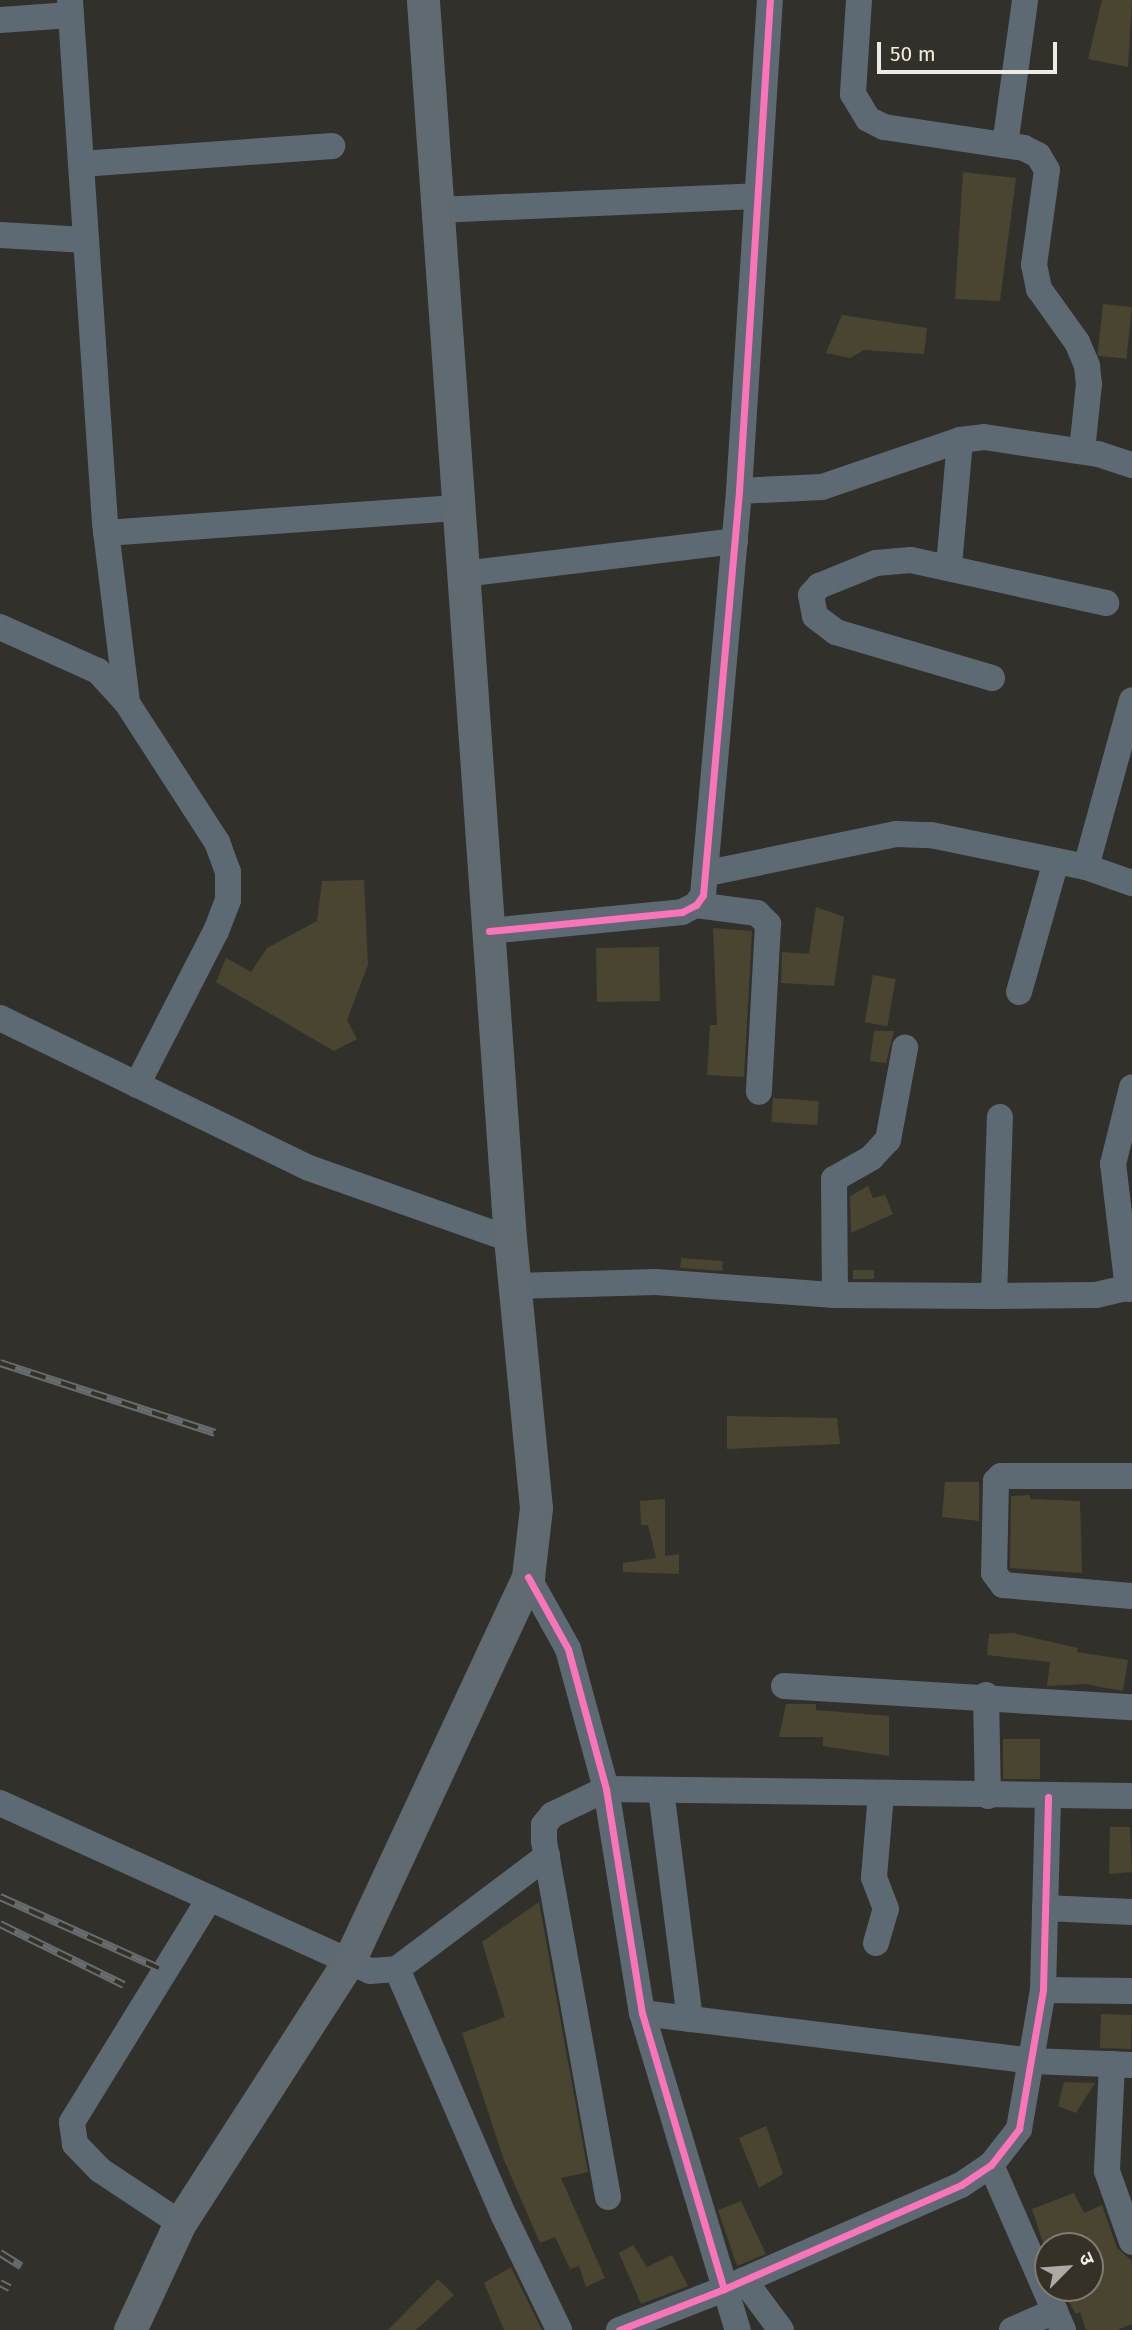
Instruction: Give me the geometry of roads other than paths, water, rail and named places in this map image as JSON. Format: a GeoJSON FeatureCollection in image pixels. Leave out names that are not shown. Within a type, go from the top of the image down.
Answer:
{"type":"FeatureCollection","features":[{"type":"Feature","properties":{"kind":"main road"},"geometry":{"type":"LineString","coordinates":[[130,2330],[180,2223],[349,1961],[528,1577],[536,1508],[510,1240],[423,0]]}},
{"type":"Feature","properties":{"kind":"street"},"geometry":{"type":"LineString","coordinates":[[696,905],[708,873],[739,491],[770,0]]}},
{"type":"Feature","properties":{"kind":"street"},"geometry":{"type":"LineString","coordinates":[[859,0],[853,94],[868,119],[884,127],[1005,145],[1038,155],[1047,170],[1034,265],[1039,289],[1077,342],[1087,366],[1089,384],[1082,451]]}},
{"type":"Feature","properties":{"kind":"street"},"geometry":{"type":"LineString","coordinates":[[1005,145],[1025,0]]}},
{"type":"Feature","properties":{"kind":"street"},"geometry":{"type":"LineString","coordinates":[[0,20],[70,7],[106,533],[127,703]]}},
{"type":"Feature","properties":{"kind":"street"},"geometry":{"type":"LineString","coordinates":[[80,164],[332,146]]}},
{"type":"Feature","properties":{"kind":"street"},"geometry":{"type":"LineString","coordinates":[[438,210],[757,196]]}},
{"type":"Feature","properties":{"kind":"street"},"geometry":{"type":"LineString","coordinates":[[0,235],[86,240]]}},
{"type":"Feature","properties":{"kind":"street"},"geometry":{"type":"LineString","coordinates":[[739,491],[822,487],[960,440],[984,437],[1082,451],[1132,465]]}},
{"type":"Feature","properties":{"kind":"street"},"geometry":{"type":"LineString","coordinates":[[949,566],[960,440]]}},
{"type":"Feature","properties":{"kind":"street"},"geometry":{"type":"LineString","coordinates":[[106,533],[459,508]]}},
{"type":"Feature","properties":{"kind":"street"},"geometry":{"type":"LineString","coordinates":[[463,574],[735,541]]}},
{"type":"Feature","properties":{"kind":"street"},"geometry":{"type":"LineString","coordinates":[[992,678],[836,632],[815,616],[810,604],[819,586],[876,563],[911,559],[1106,603]]}},
{"type":"Feature","properties":{"kind":"street"},"geometry":{"type":"LineString","coordinates":[[0,627],[98,671],[127,703],[217,842],[228,872],[228,900],[137,1085]]}},
{"type":"Feature","properties":{"kind":"street"},"geometry":{"type":"LineString","coordinates":[[1086,867],[1132,700]]}},
{"type":"Feature","properties":{"kind":"street"},"geometry":{"type":"LineString","coordinates":[[708,873],[896,834],[931,835],[1056,860],[1132,883]]}},
{"type":"Feature","properties":{"kind":"street"},"geometry":{"type":"LineString","coordinates":[[1019,992],[1056,860]]}},
{"type":"Feature","properties":{"kind":"street"},"geometry":{"type":"LineString","coordinates":[[489,931],[682,912],[696,905],[757,913],[768,924],[759,1092]]}},
{"type":"Feature","properties":{"kind":"street"},"geometry":{"type":"LineString","coordinates":[[0,1018],[309,1168],[510,1240]]}},
{"type":"Feature","properties":{"kind":"street"},"geometry":{"type":"LineString","coordinates":[[835,1295],[834,1179],[871,1158],[888,1140],[905,1048]]}},
{"type":"Feature","properties":{"kind":"street"},"geometry":{"type":"LineString","coordinates":[[514,1286],[656,1282],[835,1295],[994,1296],[1096,1295],[1130,1288],[1112,1164],[1132,1087]]}},
{"type":"Feature","properties":{"kind":"street"},"geometry":{"type":"LineString","coordinates":[[994,1296],[1000,1117]]}},
{"type":"Feature","properties":{"kind":"street"},"geometry":{"type":"LineString","coordinates":[[1132,1476],[1001,1476],[996,1481],[994,1573],[1003,1585],[1132,1596]]}},
{"type":"Feature","properties":{"kind":"street"},"geometry":{"type":"LineString","coordinates":[[528,1577],[568,1649],[606,1789],[642,2013],[734,2285],[738,2330]]}},
{"type":"Feature","properties":{"kind":"street"},"geometry":{"type":"LineString","coordinates":[[784,1686],[986,1695],[1132,1707]]}},
{"type":"Feature","properties":{"kind":"street"},"geometry":{"type":"LineString","coordinates":[[986,1695],[988,1796]]}},
{"type":"Feature","properties":{"kind":"street"},"geometry":{"type":"LineString","coordinates":[[608,2197],[547,1856],[544,1825],[552,1815],[606,1789],[1048,1797],[1132,1796]]}},
{"type":"Feature","properties":{"kind":"street"},"geometry":{"type":"LineString","coordinates":[[661,1790],[690,2019]]}},
{"type":"Feature","properties":{"kind":"street"},"geometry":{"type":"LineString","coordinates":[[876,1943],[886,1909],[874,1877],[881,1794]]}},
{"type":"Feature","properties":{"kind":"street"},"geometry":{"type":"LineString","coordinates":[[619,2330],[734,2285],[961,2185],[990,2165],[1019,2129],[1043,1990],[1048,1797]]}},
{"type":"Feature","properties":{"kind":"street"},"geometry":{"type":"LineString","coordinates":[[0,1803],[370,1971],[397,1969],[547,1856]]}},
{"type":"Feature","properties":{"kind":"street"},"geometry":{"type":"LineString","coordinates":[[180,2223],[100,2170],[75,2144],[72,2122],[210,1898]]}},
{"type":"Feature","properties":{"kind":"street"},"geometry":{"type":"LineString","coordinates":[[1045,1908],[1132,1912]]}},
{"type":"Feature","properties":{"kind":"street"},"geometry":{"type":"LineString","coordinates":[[397,1969],[504,2216],[559,2330]]}},
{"type":"Feature","properties":{"kind":"street"},"geometry":{"type":"LineString","coordinates":[[1043,1990],[1132,1991]]}},
{"type":"Feature","properties":{"kind":"street"},"geometry":{"type":"LineString","coordinates":[[642,2013],[1032,2061],[1122,2065],[1107,2171],[1132,2242]]}},
{"type":"Feature","properties":{"kind":"street"},"geometry":{"type":"LineString","coordinates":[[990,2165],[1059,2320],[1012,2330]]}},
{"type":"Feature","properties":{"kind":"street"},"geometry":{"type":"LineString","coordinates":[[734,2285],[781,2330]]}},
{"type":"Feature","properties":{"kind":"railway"},"geometry":{"type":"LineString","coordinates":[[0,1363],[215,1433]]}},
{"type":"Feature","properties":{"kind":"railway"},"geometry":{"type":"LineString","coordinates":[[0,1897],[159,1968]]}},
{"type":"Feature","properties":{"kind":"railway"},"geometry":{"type":"LineString","coordinates":[[0,1924],[124,1985]]}},
{"type":"Feature","properties":{"kind":"railway"},"geometry":{"type":"LineString","coordinates":[[0,2253],[21,2266]]}},
{"type":"Feature","properties":{"kind":"railway"},"geometry":{"type":"LineString","coordinates":[[0,2283],[10,2288]]}}]}
